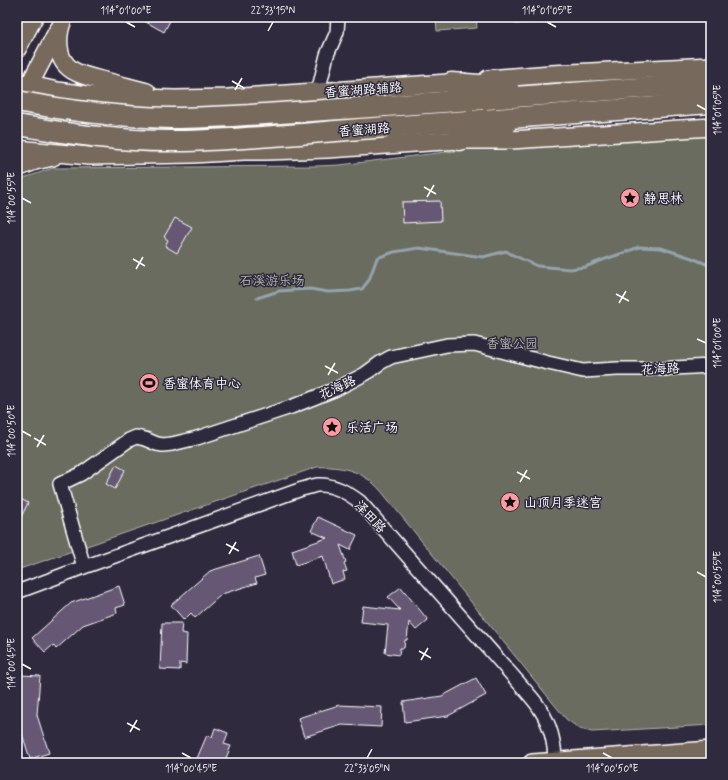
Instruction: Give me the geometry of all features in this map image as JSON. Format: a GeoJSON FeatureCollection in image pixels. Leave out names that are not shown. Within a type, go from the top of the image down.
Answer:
{"type":"FeatureCollection","features":[{"type":"Feature","properties":{"kind":"highway"},"geometry":{"type":"LineString","coordinates":[[451,83],[570,93]]}},
{"type":"Feature","properties":{"kind":"highway","name":"香蜜湖路"},"geometry":{"type":"LineString","coordinates":[[17,101],[50,107],[123,116],[172,118],[212,117],[711,83]]}},
{"type":"Feature","properties":{"kind":"highway","name":"香蜜湖路"},"geometry":{"type":"LineString","coordinates":[[17,125],[93,136],[176,141],[237,138],[711,103]]}},
{"type":"Feature","properties":{"kind":"highway"},"geometry":{"type":"LineString","coordinates":[[459,140],[550,115]]}},
{"type":"Feature","properties":{"kind":"main road"},"geometry":{"type":"LineString","coordinates":[[17,27],[26,17]]}},
{"type":"Feature","properties":{"kind":"main road"},"geometry":{"type":"LineString","coordinates":[[17,48],[34,17]]}},
{"type":"Feature","properties":{"kind":"main road"},"geometry":{"type":"LineString","coordinates":[[17,108],[23,83],[64,18]]}},
{"type":"Feature","properties":{"kind":"main road"},"geometry":{"type":"LineString","coordinates":[[64,18],[59,34],[59,51],[62,60],[68,68],[85,76],[175,99]]}},
{"type":"Feature","properties":{"kind":"main road","name":"香蜜湖路辅路"},"geometry":{"type":"LineString","coordinates":[[23,83],[57,91],[120,98],[228,98],[451,83],[551,74],[711,66]]}},
{"type":"Feature","properties":{"kind":"main road"},"geometry":{"type":"LineString","coordinates":[[82,94],[74,99],[69,106],[65,118],[64,131],[66,139],[84,155]]}},
{"type":"Feature","properties":{"kind":"main road"},"geometry":{"type":"LineString","coordinates":[[17,168],[46,158],[64,155],[193,154],[244,150],[266,151],[328,149],[459,140],[511,140],[711,126]]}},
{"type":"Feature","properties":{"kind":"main road"},"geometry":{"type":"LineString","coordinates":[[17,149],[84,155]]}},
{"type":"Feature","properties":{"kind":"main road"},"geometry":{"type":"LineString","coordinates":[[532,763],[711,750]]}},
{"type":"Feature","properties":{"kind":"street"},"geometry":{"type":"LineString","coordinates":[[318,92],[327,55],[337,32],[338,17]]}},
{"type":"Feature","properties":{"kind":"street","name":"花海路"},"geometry":{"type":"LineString","coordinates":[[84,567],[60,484],[81,474],[129,440],[136,437],[163,445],[197,438],[291,407],[336,389],[365,374],[391,357],[447,345],[474,344],[583,371],[617,369],[666,370],[674,368],[711,366]]}},
{"type":"Feature","properties":{"kind":"street","name":"泽田路"},"geometry":{"type":"LineString","coordinates":[[17,592],[302,489],[317,485],[335,487],[349,494],[360,502],[526,691],[540,709],[548,724],[556,762]]}},
{"type":"Feature","properties":{"kind":"green space"},"geometry":{"type":"Polygon","coordinates":[[[436,17],[476,17],[477,28],[437,31],[436,17]]]}},
{"type":"Feature","properties":{"kind":"green space"},"geometry":{"type":"Polygon","coordinates":[[[515,17],[550,17],[551,21],[515,24],[515,17]]]}},
{"type":"Feature","properties":{"kind":"green space"},"geometry":{"type":"Polygon","coordinates":[[[568,17],[603,17],[603,18],[568,20],[568,17]]]}},
{"type":"Feature","properties":{"kind":"green space","name":"香蜜公园"},"geometry":{"type":"Polygon","coordinates":[[[711,132],[711,725],[592,732],[580,729],[566,719],[381,491],[361,475],[342,468],[317,467],[17,570],[17,182],[53,168],[340,165],[479,148],[711,132]]]}},
{"type":"Feature","properties":{"kind":"building"},"geometry":{"type":"Polygon","coordinates":[[[137,17],[172,17],[164,32],[137,17]]]}},
{"type":"Feature","properties":{"kind":"building"},"geometry":{"type":"Polygon","coordinates":[[[440,201],[441,221],[403,223],[402,202],[440,201]]]}},
{"type":"Feature","properties":{"kind":"building"},"geometry":{"type":"Polygon","coordinates":[[[175,218],[192,227],[177,253],[165,246],[168,240],[164,237],[175,218]]]}},
{"type":"Feature","properties":{"kind":"building"},"geometry":{"type":"Polygon","coordinates":[[[116,465],[125,470],[115,489],[106,484],[116,465]]]}},
{"type":"Feature","properties":{"kind":"building"},"geometry":{"type":"Polygon","coordinates":[[[17,497],[28,503],[17,525],[17,497]]]}},
{"type":"Feature","properties":{"kind":"building"},"geometry":{"type":"Polygon","coordinates":[[[318,517],[357,535],[350,550],[340,545],[346,562],[344,563],[347,571],[343,572],[345,579],[331,584],[323,556],[296,565],[292,550],[327,538],[311,531],[318,517]]]}},
{"type":"Feature","properties":{"kind":"building"},"geometry":{"type":"Polygon","coordinates":[[[259,556],[265,575],[255,578],[257,583],[222,594],[195,618],[191,613],[184,620],[171,605],[210,571],[259,556]]]}},
{"type":"Feature","properties":{"kind":"building"},"geometry":{"type":"Polygon","coordinates":[[[119,586],[125,605],[116,608],[117,613],[83,625],[56,649],[53,645],[45,652],[32,638],[71,603],[119,586]]]}},
{"type":"Feature","properties":{"kind":"building"},"geometry":{"type":"Polygon","coordinates":[[[401,587],[428,620],[416,630],[409,622],[407,640],[405,640],[404,648],[400,648],[399,655],[385,653],[388,625],[361,622],[363,606],[400,610],[388,597],[401,587]]]}},
{"type":"Feature","properties":{"kind":"building"},"geometry":{"type":"Polygon","coordinates":[[[162,623],[182,623],[181,633],[187,634],[186,664],[180,663],[180,670],[160,669],[162,623]]]}},
{"type":"Feature","properties":{"kind":"building"},"geometry":{"type":"Polygon","coordinates":[[[20,675],[40,676],[37,715],[49,753],[30,759],[17,718],[20,675]]]}},
{"type":"Feature","properties":{"kind":"building"},"geometry":{"type":"Polygon","coordinates":[[[476,678],[486,695],[448,716],[405,722],[403,702],[442,696],[476,678]]]}},
{"type":"Feature","properties":{"kind":"building"},"geometry":{"type":"Polygon","coordinates":[[[339,705],[382,707],[381,727],[342,725],[304,737],[298,718],[339,705]]]}},
{"type":"Feature","properties":{"kind":"building"},"geometry":{"type":"Polygon","coordinates":[[[215,728],[228,733],[224,744],[231,746],[224,763],[195,763],[207,735],[212,737],[215,728]]]}},
{"type":"Feature","properties":{"kind":"waterway"},"geometry":{"type":"LineString","coordinates":[[257,298],[279,291],[310,289],[328,292],[362,289],[369,280],[377,258],[394,252],[419,248],[483,257],[506,251],[537,266],[570,269],[585,267],[639,247],[661,248],[711,266]]}},
{"type":"Feature","properties":{"kind":"place","name":"静思林"},"geometry":{"type":"Point","coordinates":[630,198]}},
{"type":"Feature","properties":{"kind":"place","name":"香蜜体育中心"},"geometry":{"type":"Point","coordinates":[149,383]}},
{"type":"Feature","properties":{"kind":"place","name":"乐活广场"},"geometry":{"type":"Point","coordinates":[332,427]}},
{"type":"Feature","properties":{"kind":"place","name":"山顶月季迷宫"},"geometry":{"type":"Point","coordinates":[510,502]}},
{"type":"Feature","properties":{"kind":"park label","name":"石溪游乐场"},"geometry":{"type":"Point","coordinates":[272,280]}}]}
